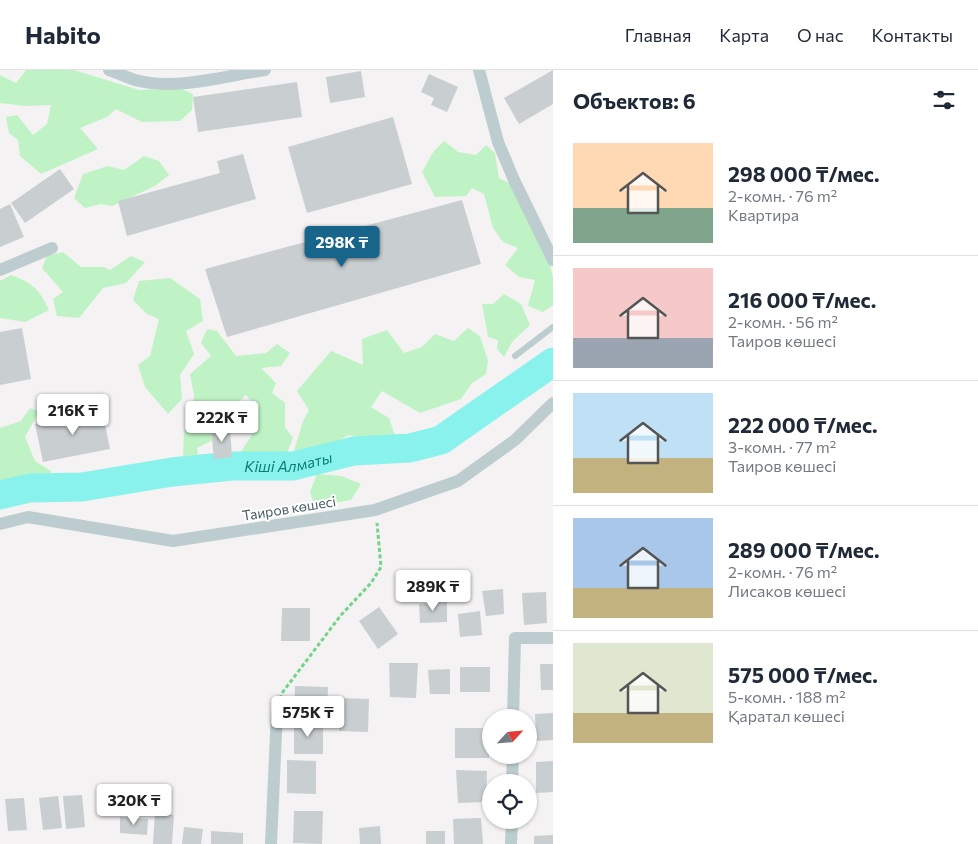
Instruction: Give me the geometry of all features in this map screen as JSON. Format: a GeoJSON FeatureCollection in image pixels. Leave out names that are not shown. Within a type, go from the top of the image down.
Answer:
{"type":"FeatureCollection","features":[{"type":"Feature","properties":{"kind":"street"},"geometry":{"type":"LineString","coordinates":[[109,70],[136,80],[162,83],[192,81],[265,70]]}},
{"type":"Feature","properties":{"kind":"street"},"geometry":{"type":"LineString","coordinates":[[480,70],[498,142],[514,180],[553,260]]}},
{"type":"Feature","properties":{"kind":"street"},"geometry":{"type":"LineString","coordinates":[[0,270],[52,248]]}},
{"type":"Feature","properties":{"kind":"street","name":"Таиров көшесі"},"geometry":{"type":"LineString","coordinates":[[0,524],[28,517],[173,541],[375,510],[458,481],[515,440],[553,403]]}},
{"type":"Feature","properties":{"kind":"street"},"geometry":{"type":"LineString","coordinates":[[514,709],[515,638],[553,638]]}},
{"type":"Feature","properties":{"kind":"street"},"geometry":{"type":"LineString","coordinates":[[271,844],[277,712]]}},
{"type":"Feature","properties":{"kind":"street"},"geometry":{"type":"LineString","coordinates":[[511,844],[512,829]]}},
{"type":"Feature","properties":{"kind":"lane"},"geometry":{"type":"LineString","coordinates":[[515,356],[553,327]]}},
{"type":"Feature","properties":{"kind":"path"},"geometry":{"type":"LineString","coordinates":[[277,712],[282,694],[341,614],[371,583],[381,567],[375,510]]}},
{"type":"Feature","properties":{"kind":"green space"},"geometry":{"type":"Polygon","coordinates":[[[26,70],[74,70],[139,90],[179,88],[193,94],[192,110],[180,121],[142,122],[116,109],[107,117],[80,128],[98,149],[41,174],[20,156],[18,140],[9,133],[6,117],[17,115],[33,135],[47,124],[51,105],[26,106],[0,103],[0,75],[16,83],[26,70]]]}},
{"type":"Feature","properties":{"kind":"green space"},"geometry":{"type":"Polygon","coordinates":[[[444,141],[458,152],[476,155],[486,145],[495,153],[499,178],[523,190],[543,231],[553,278],[553,305],[543,312],[528,306],[535,280],[519,277],[505,265],[518,248],[503,242],[493,228],[484,194],[472,188],[466,196],[435,197],[422,172],[434,151],[444,141]]]}},
{"type":"Feature","properties":{"kind":"green space"},"geometry":{"type":"Polygon","coordinates":[[[144,156],[159,161],[169,175],[155,186],[112,206],[101,204],[85,208],[74,198],[83,174],[108,166],[124,170],[144,156]]]}},
{"type":"Feature","properties":{"kind":"green space"},"geometry":{"type":"Polygon","coordinates":[[[63,252],[81,267],[104,267],[110,270],[131,256],[145,262],[126,283],[103,288],[79,318],[57,316],[53,299],[63,292],[42,268],[47,256],[63,252]]]}},
{"type":"Feature","properties":{"kind":"green space"},"geometry":{"type":"Polygon","coordinates":[[[11,275],[30,284],[42,297],[49,310],[25,322],[0,318],[0,281],[11,275]]]}},
{"type":"Feature","properties":{"kind":"green space"},"geometry":{"type":"Polygon","coordinates":[[[170,278],[200,299],[203,321],[186,331],[194,354],[180,375],[182,399],[168,414],[145,387],[138,365],[150,356],[159,319],[147,314],[133,300],[139,281],[170,278]]]}},
{"type":"Feature","properties":{"kind":"green space"},"geometry":{"type":"Polygon","coordinates":[[[504,294],[521,304],[530,325],[512,342],[504,357],[497,349],[498,340],[488,337],[482,304],[493,304],[504,294]]]}},
{"type":"Feature","properties":{"kind":"green space"},"geometry":{"type":"Polygon","coordinates":[[[468,328],[480,336],[488,361],[486,374],[472,383],[461,399],[420,413],[382,391],[371,407],[389,418],[395,436],[378,443],[349,435],[317,452],[294,451],[303,421],[309,410],[297,391],[331,351],[363,365],[362,339],[387,330],[404,353],[422,347],[435,334],[454,341],[468,328]]]}},
{"type":"Feature","properties":{"kind":"green space"},"geometry":{"type":"Polygon","coordinates":[[[207,329],[217,331],[236,356],[266,353],[277,344],[290,353],[281,366],[261,368],[276,383],[272,393],[285,403],[285,427],[293,438],[287,453],[257,459],[237,458],[256,428],[258,409],[246,395],[231,409],[215,439],[197,448],[199,460],[183,461],[184,430],[193,414],[194,395],[190,374],[211,356],[201,343],[207,329]]]}},
{"type":"Feature","properties":{"kind":"green space"},"geometry":{"type":"Polygon","coordinates":[[[30,408],[39,411],[25,437],[35,461],[51,471],[51,480],[4,487],[0,484],[0,428],[21,421],[30,408]]]}},
{"type":"Feature","properties":{"kind":"green space"},"geometry":{"type":"Polygon","coordinates":[[[317,474],[341,476],[361,484],[351,500],[315,506],[310,492],[317,474]]]}},
{"type":"Feature","properties":{"kind":"building"},"geometry":{"type":"Polygon","coordinates":[[[553,70],[553,104],[519,124],[504,98],[553,70]]]}},
{"type":"Feature","properties":{"kind":"building"},"geometry":{"type":"Polygon","coordinates":[[[361,71],[365,97],[330,103],[326,77],[361,71]]]}},
{"type":"Feature","properties":{"kind":"building"},"geometry":{"type":"Polygon","coordinates":[[[429,74],[458,87],[447,112],[431,105],[434,98],[421,92],[429,74]]]}},
{"type":"Feature","properties":{"kind":"building"},"geometry":{"type":"Polygon","coordinates":[[[297,82],[302,117],[198,132],[193,97],[297,82]]]}},
{"type":"Feature","properties":{"kind":"building"},"geometry":{"type":"Polygon","coordinates":[[[393,117],[412,184],[307,213],[288,147],[393,117]]]}},
{"type":"Feature","properties":{"kind":"building"},"geometry":{"type":"Polygon","coordinates":[[[243,154],[256,199],[127,236],[118,201],[220,173],[217,161],[243,154]]]}},
{"type":"Feature","properties":{"kind":"building"},"geometry":{"type":"Polygon","coordinates":[[[60,169],[74,189],[25,223],[11,203],[60,169]]]}},
{"type":"Feature","properties":{"kind":"building"},"geometry":{"type":"Polygon","coordinates":[[[462,200],[481,264],[227,337],[205,269],[462,200]]]}},
{"type":"Feature","properties":{"kind":"building"},"geometry":{"type":"Polygon","coordinates":[[[10,204],[24,237],[0,247],[0,209],[10,204]]]}},
{"type":"Feature","properties":{"kind":"building"},"geometry":{"type":"Polygon","coordinates":[[[22,328],[31,379],[0,385],[0,332],[22,328]]]}},
{"type":"Feature","properties":{"kind":"building"},"geometry":{"type":"Polygon","coordinates":[[[102,410],[110,449],[43,462],[35,424],[102,410]]]}},
{"type":"Feature","properties":{"kind":"building"},"geometry":{"type":"Polygon","coordinates":[[[230,428],[232,457],[214,459],[211,429],[230,428]]]}},
{"type":"Feature","properties":{"kind":"building"},"geometry":{"type":"Polygon","coordinates":[[[503,589],[504,614],[486,616],[482,591],[503,589]]]}},
{"type":"Feature","properties":{"kind":"building"},"geometry":{"type":"Polygon","coordinates":[[[546,592],[547,623],[524,625],[522,593],[546,592]]]}},
{"type":"Feature","properties":{"kind":"building"},"geometry":{"type":"Polygon","coordinates":[[[447,601],[447,622],[420,623],[419,604],[447,601]]]}},
{"type":"Feature","properties":{"kind":"building"},"geometry":{"type":"Polygon","coordinates":[[[379,607],[398,634],[378,649],[359,621],[379,607]]]}},
{"type":"Feature","properties":{"kind":"building"},"geometry":{"type":"Polygon","coordinates":[[[282,608],[310,608],[310,641],[281,641],[282,608]]]}},
{"type":"Feature","properties":{"kind":"building"},"geometry":{"type":"Polygon","coordinates":[[[480,611],[482,635],[460,637],[458,614],[480,611]]]}},
{"type":"Feature","properties":{"kind":"building"},"geometry":{"type":"Polygon","coordinates":[[[389,663],[418,663],[416,698],[390,697],[389,663]]]}},
{"type":"Feature","properties":{"kind":"building"},"geometry":{"type":"Polygon","coordinates":[[[540,664],[553,664],[553,690],[541,690],[540,664]]]}},
{"type":"Feature","properties":{"kind":"building"},"geometry":{"type":"Polygon","coordinates":[[[460,667],[490,667],[490,692],[460,692],[460,667]]]}},
{"type":"Feature","properties":{"kind":"building"},"geometry":{"type":"Polygon","coordinates":[[[450,669],[450,694],[430,694],[428,670],[450,669]]]}},
{"type":"Feature","properties":{"kind":"building"},"geometry":{"type":"Polygon","coordinates":[[[295,686],[328,687],[327,716],[294,715],[295,686]]]}},
{"type":"Feature","properties":{"kind":"building"},"geometry":{"type":"Polygon","coordinates":[[[340,698],[369,699],[368,732],[339,731],[340,698]]]}},
{"type":"Feature","properties":{"kind":"building"},"geometry":{"type":"Polygon","coordinates":[[[553,713],[553,740],[538,741],[538,714],[553,713]]]}},
{"type":"Feature","properties":{"kind":"building"},"geometry":{"type":"Polygon","coordinates":[[[294,721],[323,721],[323,754],[294,754],[294,721]]]}},
{"type":"Feature","properties":{"kind":"building"},"geometry":{"type":"Polygon","coordinates":[[[455,728],[482,728],[482,758],[455,758],[455,728]]]}},
{"type":"Feature","properties":{"kind":"building"},"geometry":{"type":"Polygon","coordinates":[[[287,760],[316,761],[316,794],[287,793],[287,760]]]}},
{"type":"Feature","properties":{"kind":"building"},"geometry":{"type":"Polygon","coordinates":[[[553,761],[553,792],[537,793],[536,764],[538,762],[553,761]]]}},
{"type":"Feature","properties":{"kind":"building"},"geometry":{"type":"Polygon","coordinates":[[[456,770],[487,771],[487,774],[482,774],[482,802],[458,803],[456,770]]]}},
{"type":"Feature","properties":{"kind":"building"},"geometry":{"type":"Polygon","coordinates":[[[82,795],[85,827],[66,829],[63,796],[82,795]]]}},
{"type":"Feature","properties":{"kind":"building"},"geometry":{"type":"Polygon","coordinates":[[[58,796],[62,828],[43,830],[39,798],[58,796]]]}},
{"type":"Feature","properties":{"kind":"building"},"geometry":{"type":"Polygon","coordinates":[[[24,798],[27,830],[8,831],[5,799],[24,798]]]}},
{"type":"Feature","properties":{"kind":"building"},"geometry":{"type":"Polygon","coordinates":[[[294,811],[323,811],[322,844],[293,843],[294,811]]]}},
{"type":"Feature","properties":{"kind":"building"},"geometry":{"type":"Polygon","coordinates":[[[155,813],[174,815],[172,844],[153,844],[155,813]]]}},
{"type":"Feature","properties":{"kind":"building"},"geometry":{"type":"Polygon","coordinates":[[[120,817],[148,819],[147,835],[120,833],[120,817]]]}},
{"type":"Feature","properties":{"kind":"building"},"geometry":{"type":"Polygon","coordinates":[[[481,818],[483,844],[454,844],[453,819],[481,818]]]}},
{"type":"Feature","properties":{"kind":"building"},"geometry":{"type":"Polygon","coordinates":[[[380,826],[381,844],[360,844],[359,828],[380,826]]]}},
{"type":"Feature","properties":{"kind":"building"},"geometry":{"type":"Polygon","coordinates":[[[184,827],[203,829],[201,844],[182,844],[184,827]]]}},
{"type":"Feature","properties":{"kind":"building"},"geometry":{"type":"Polygon","coordinates":[[[211,831],[243,833],[243,844],[211,844],[211,831]]]}},
{"type":"Feature","properties":{"kind":"building"},"geometry":{"type":"Polygon","coordinates":[[[426,831],[445,831],[445,844],[426,844],[426,831]]]}},
{"type":"Feature","properties":{"kind":"building"},"geometry":{"type":"Polygon","coordinates":[[[553,835],[553,844],[534,844],[534,836],[553,835]]]}},
{"type":"Feature","properties":{"kind":"waterway","name":"Кіші Алматы"},"geometry":{"type":"LineString","coordinates":[[0,495],[30,488],[82,487],[172,472],[232,466],[293,466],[354,451],[410,448],[441,440],[553,362]]}}]}
